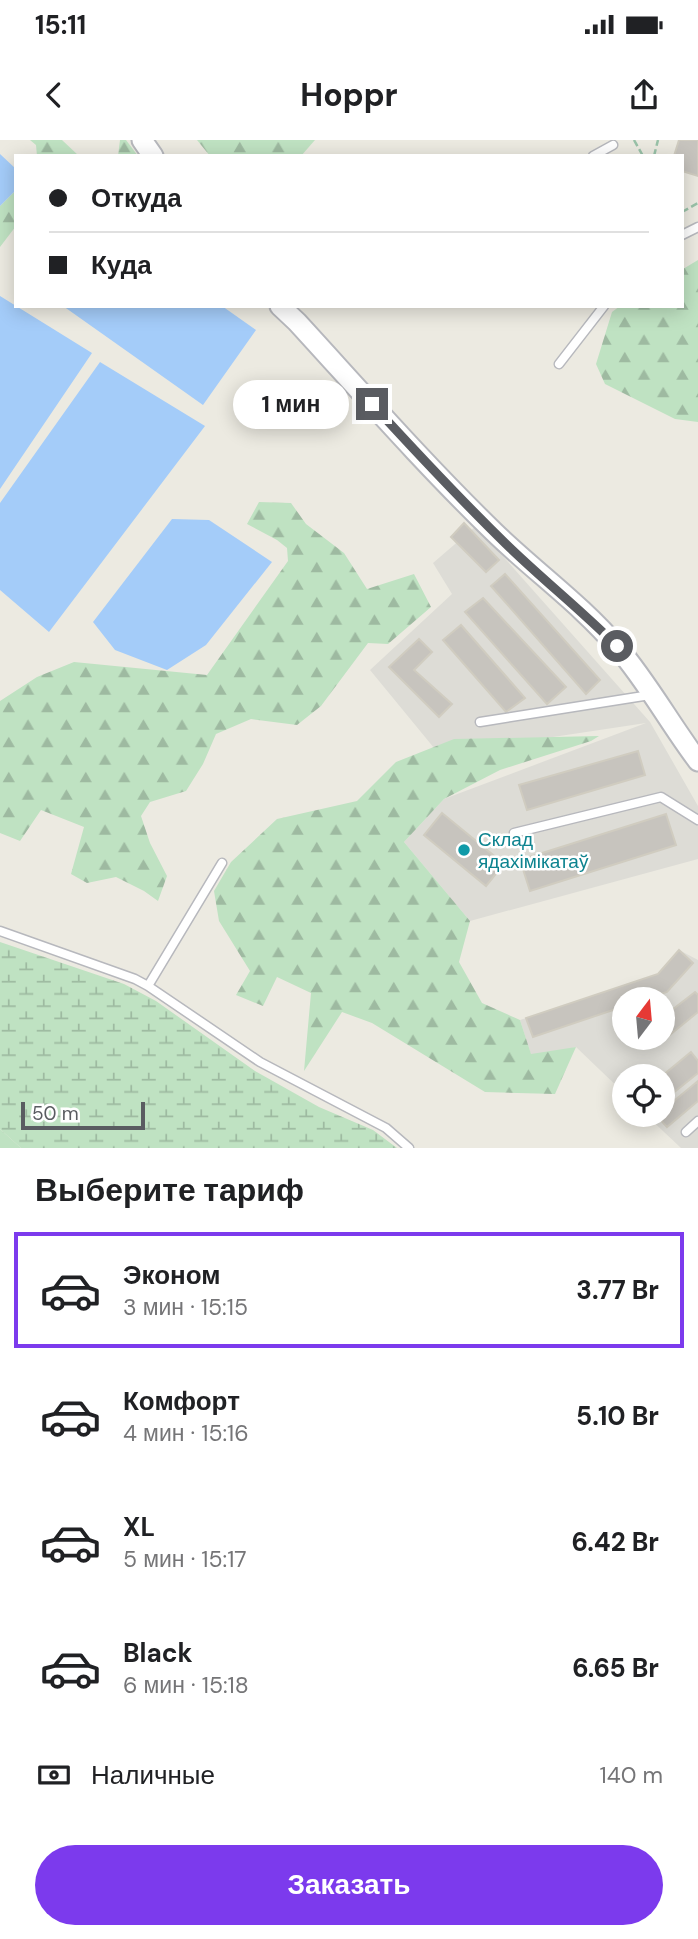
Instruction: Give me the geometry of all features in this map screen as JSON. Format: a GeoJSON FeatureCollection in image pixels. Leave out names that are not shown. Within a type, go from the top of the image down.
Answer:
{"type":"FeatureCollection","features":[{"type":"Feature","properties":{"kind":"street"},"geometry":{"type":"LineString","coordinates":[[282,308],[459,498],[617,646],[698,761]]}},
{"type":"Feature","properties":{"kind":"lane"},"geometry":{"type":"LineString","coordinates":[[596,154],[612,145]]}},
{"type":"Feature","properties":{"kind":"lane"},"geometry":{"type":"LineString","coordinates":[[559,364],[602,308]]}},
{"type":"Feature","properties":{"kind":"lane"},"geometry":{"type":"LineString","coordinates":[[480,722],[653,694]]}},
{"type":"Feature","properties":{"kind":"lane"},"geometry":{"type":"LineString","coordinates":[[514,833],[661,797],[698,820]]}},
{"type":"Feature","properties":{"kind":"lane"},"geometry":{"type":"LineString","coordinates":[[148,986],[222,863]]}},
{"type":"Feature","properties":{"kind":"lane"},"geometry":{"type":"LineString","coordinates":[[0,931],[135,979],[260,1062],[386,1128],[409,1148]]}},
{"type":"Feature","properties":{"kind":"lane"},"geometry":{"type":"LineString","coordinates":[[685,1132],[698,1121]]}},
{"type":"Feature","properties":{"kind":"shaded area"},"geometry":{"type":"Polygon","coordinates":[[[476,526],[650,722],[698,806],[698,859],[470,921],[404,842],[444,799],[646,723],[439,754],[370,670],[452,594],[433,563],[476,526]]]}},
{"type":"Feature","properties":{"kind":"shaded area"},"geometry":{"type":"Polygon","coordinates":[[[679,950],[698,960],[698,1148],[681,1148],[659,1127],[675,1127],[675,1064],[612,1064],[612,1082],[576,1047],[532,1058],[520,1020],[612,989],[612,1050],[676,1050],[676,987],[619,987],[658,974],[679,950]]]}},
{"type":"Feature","properties":{"kind":"green space"},"geometry":{"type":"Polygon","coordinates":[[[30,140],[62,140],[77,154],[37,154],[36,145],[30,140]]]}},
{"type":"Feature","properties":{"kind":"green space"},"geometry":{"type":"Polygon","coordinates":[[[120,140],[126,140],[136,154],[118,154],[120,140]]]}},
{"type":"Feature","properties":{"kind":"green space"},"geometry":{"type":"Polygon","coordinates":[[[197,140],[315,140],[303,154],[208,154],[197,140]]]}},
{"type":"Feature","properties":{"kind":"green space"},"geometry":{"type":"Polygon","coordinates":[[[14,192],[14,229],[0,247],[0,206],[14,192]]]}},
{"type":"Feature","properties":{"kind":"green space"},"geometry":{"type":"Polygon","coordinates":[[[698,260],[698,422],[675,419],[605,384],[596,364],[612,312],[617,308],[684,308],[684,268],[698,260]]]}},
{"type":"Feature","properties":{"kind":"green space"},"geometry":{"type":"Polygon","coordinates":[[[259,502],[291,503],[306,524],[344,553],[367,589],[414,574],[431,607],[388,644],[368,643],[321,706],[297,725],[251,719],[216,734],[203,764],[186,791],[150,802],[141,816],[150,843],[167,876],[158,901],[116,877],[87,883],[71,874],[84,827],[41,810],[20,841],[0,833],[0,701],[37,677],[74,662],[207,675],[288,561],[287,548],[247,524],[259,502]]]}},
{"type":"Feature","properties":{"kind":"green space"},"geometry":{"type":"Polygon","coordinates":[[[599,736],[591,741],[500,770],[444,799],[404,842],[470,921],[459,962],[482,1003],[520,1020],[531,1054],[576,1047],[555,1094],[485,1092],[372,1023],[342,1012],[304,1071],[311,993],[277,977],[263,1006],[236,995],[250,971],[219,921],[214,891],[231,862],[277,819],[357,801],[396,762],[454,739],[599,736]]]}},
{"type":"Feature","properties":{"kind":"green space"},"geometry":{"type":"Polygon","coordinates":[[[0,942],[124,984],[156,1001],[255,1071],[319,1107],[373,1130],[397,1148],[21,1148],[0,1129],[0,942]]]}},
{"type":"Feature","properties":{"kind":"green space"},"geometry":{"type":"Polygon","coordinates":[[[0,1129],[21,1148],[0,1148],[0,1129]]]}},
{"type":"Feature","properties":{"kind":"water"},"geometry":{"type":"Polygon","coordinates":[[[0,154],[14,167],[14,192],[0,206],[0,154]]]}},
{"type":"Feature","properties":{"kind":"water"},"geometry":{"type":"Polygon","coordinates":[[[0,296],[14,305],[14,308],[19,308],[92,353],[0,489],[0,296]]]}},
{"type":"Feature","properties":{"kind":"water"},"geometry":{"type":"Polygon","coordinates":[[[66,308],[225,308],[256,330],[203,405],[66,308]]]}},
{"type":"Feature","properties":{"kind":"water"},"geometry":{"type":"Polygon","coordinates":[[[100,362],[205,426],[49,632],[0,590],[0,503],[100,362]]]}},
{"type":"Feature","properties":{"kind":"water"},"geometry":{"type":"Polygon","coordinates":[[[172,519],[209,520],[272,562],[206,645],[167,670],[115,650],[93,622],[172,519]]]}},
{"type":"Feature","properties":{"kind":"building"},"geometry":{"type":"Polygon","coordinates":[[[679,140],[698,140],[698,176],[684,172],[684,154],[675,154],[679,140]]]}},
{"type":"Feature","properties":{"kind":"building"},"geometry":{"type":"Polygon","coordinates":[[[464,523],[499,560],[486,572],[451,537],[464,523]]]}},
{"type":"Feature","properties":{"kind":"building"},"geometry":{"type":"Polygon","coordinates":[[[505,574],[600,680],[586,694],[491,586],[505,574]]]}},
{"type":"Feature","properties":{"kind":"building"},"geometry":{"type":"Polygon","coordinates":[[[483,598],[566,687],[547,704],[465,612],[483,598]]]}},
{"type":"Feature","properties":{"kind":"building"},"geometry":{"type":"Polygon","coordinates":[[[461,625],[525,698],[506,712],[443,640],[461,625]]]}},
{"type":"Feature","properties":{"kind":"building"},"geometry":{"type":"Polygon","coordinates":[[[419,639],[432,652],[414,670],[452,704],[439,717],[389,667],[419,639]]]}},
{"type":"Feature","properties":{"kind":"building"},"geometry":{"type":"Polygon","coordinates":[[[638,751],[645,775],[527,810],[519,785],[638,751]]]}},
{"type":"Feature","properties":{"kind":"building","name":"Склад ядахімікатаў"},"geometry":{"type":"Polygon","coordinates":[[[442,813],[504,864],[486,886],[424,835],[442,813]]]}},
{"type":"Feature","properties":{"kind":"building"},"geometry":{"type":"Polygon","coordinates":[[[666,814],[676,845],[530,891],[520,860],[666,814]]]}},
{"type":"Feature","properties":{"kind":"building"},"geometry":{"type":"Polygon","coordinates":[[[679,950],[693,963],[671,987],[619,987],[658,974],[679,950]]]}},
{"type":"Feature","properties":{"kind":"building"},"geometry":{"type":"Polygon","coordinates":[[[612,989],[612,1010],[533,1037],[526,1018],[612,989]]]}},
{"type":"Feature","properties":{"kind":"building"},"geometry":{"type":"Polygon","coordinates":[[[695,992],[698,995],[698,1012],[676,1030],[676,1007],[695,992]]]}},
{"type":"Feature","properties":{"kind":"building"},"geometry":{"type":"Polygon","coordinates":[[[691,1052],[698,1061],[698,1073],[675,1091],[675,1065],[691,1052]]]}},
{"type":"Feature","properties":{"kind":"building"},"geometry":{"type":"Polygon","coordinates":[[[698,1081],[698,1101],[675,1120],[675,1100],[698,1081]]]}},
{"type":"Feature","properties":{"kind":"place","name":"Склад ядахімікатаў"},"geometry":{"type":"Point","coordinates":[464,850]}},
{"type":"Feature","properties":{"kind":"route"},"geometry":{"type":"LineString","coordinates":[[372,404],[475,514],[617,646]]}}]}
